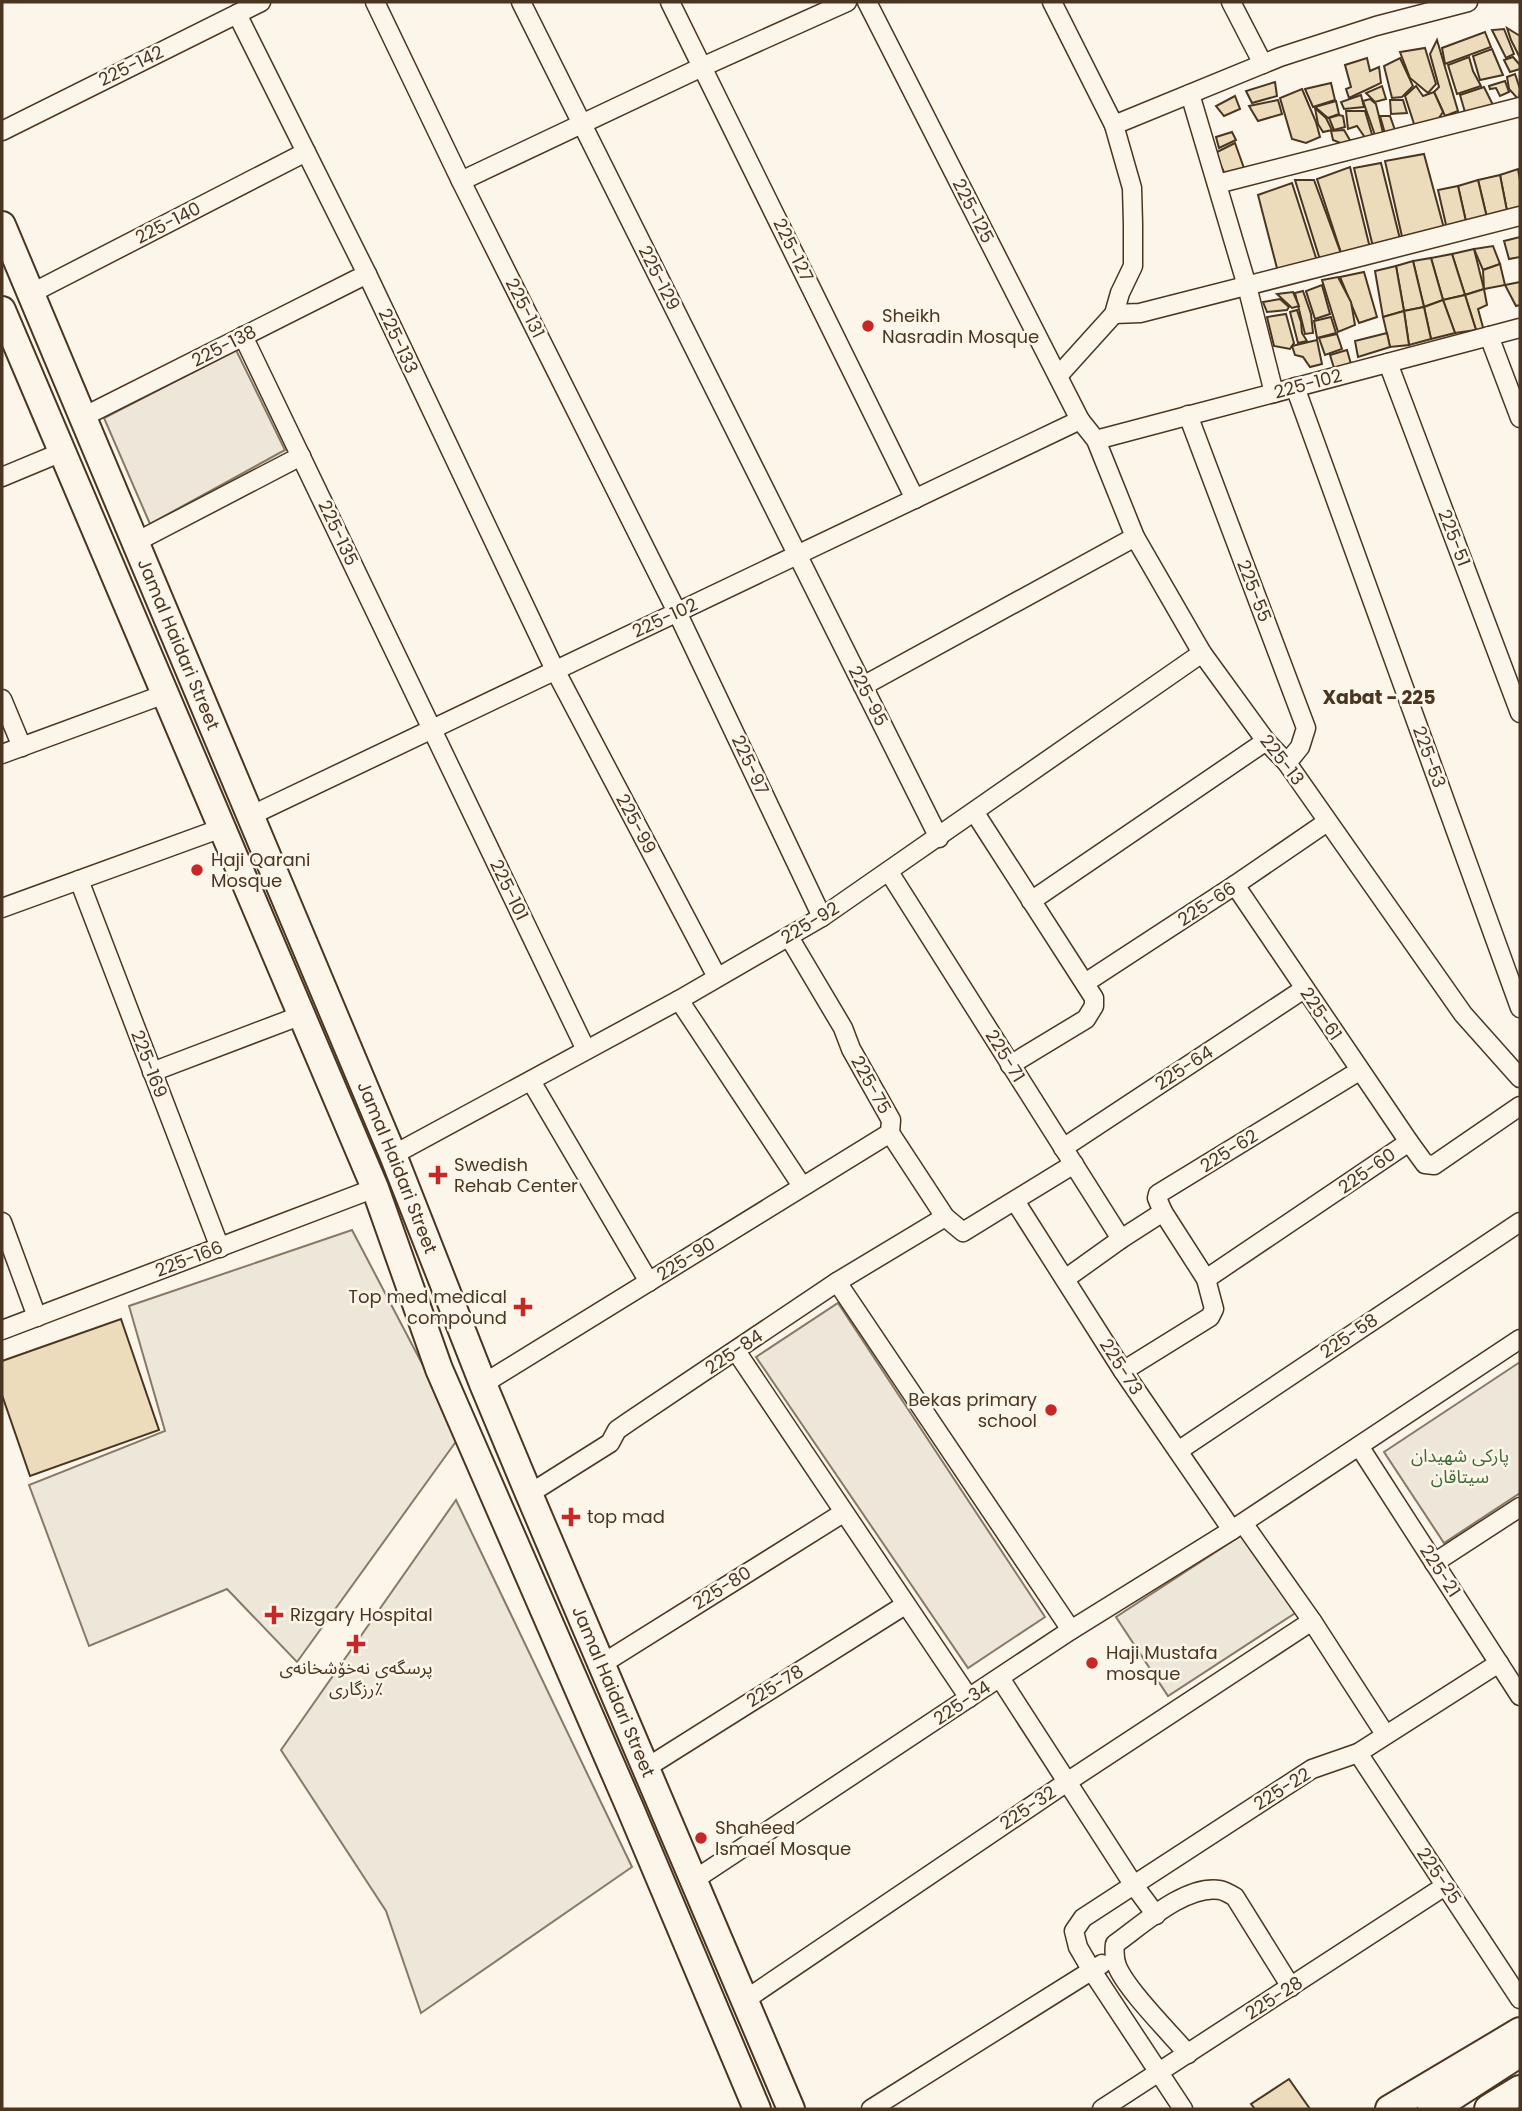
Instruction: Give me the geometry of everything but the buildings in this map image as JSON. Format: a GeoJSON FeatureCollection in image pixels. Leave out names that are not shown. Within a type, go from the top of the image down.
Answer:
{"type":"FeatureCollection","features":[{"type":"Feature","properties":{"kind":"highway"},"geometry":{"type":"LineString","coordinates":[[1432,2109],[1520,2052]]}},
{"type":"Feature","properties":{"kind":"highway"},"geometry":{"type":"LineString","coordinates":[[1489,2109],[1520,2090]]}},
{"type":"Feature","properties":{"kind":"main road","name":"Jamal Haidari Street"},"geometry":{"type":"LineString","coordinates":[[2,225],[393,1155],[529,1494],[791,2109]]}},
{"type":"Feature","properties":{"kind":"main road","name":"Jamal Haidari Street"},"geometry":{"type":"LineString","coordinates":[[2,310],[375,1188],[439,1369],[630,1808],[757,2109]]}},
{"type":"Feature","properties":{"kind":"main road"},"geometry":{"type":"LineString","coordinates":[[94,527],[123,516]]}},
{"type":"Feature","properties":{"kind":"main road"},"geometry":{"type":"LineString","coordinates":[[630,1808],[657,1794]]}},
{"type":"Feature","properties":{"kind":"main road"},"geometry":{"type":"LineString","coordinates":[[1389,2109],[1520,2031]]}},
{"type":"Feature","properties":{"kind":"street","name":"225-142"},"geometry":{"type":"LineString","coordinates":[[2,131],[261,2]]}},
{"type":"Feature","properties":{"kind":"street","name":"225-131"},"geometry":{"type":"LineString","coordinates":[[375,2],[461,181],[677,612]]}},
{"type":"Feature","properties":{"kind":"street","name":"225-129"},"geometry":{"type":"LineString","coordinates":[[521,2],[798,555]]}},
{"type":"Feature","properties":{"kind":"street","name":"225-127"},"geometry":{"type":"LineString","coordinates":[[670,2],[915,499]]}},
{"type":"Feature","properties":{"kind":"street"},"geometry":{"type":"LineString","coordinates":[[461,181],[847,2]]}},
{"type":"Feature","properties":{"kind":"street","name":"225-125"},"geometry":{"type":"LineString","coordinates":[[867,2],[1080,420]]}},
{"type":"Feature","properties":{"kind":"street"},"geometry":{"type":"LineString","coordinates":[[1052,2],[1114,125],[1132,188],[1133,266],[1120,293],[1114,314],[1058,376]]}},
{"type":"Feature","properties":{"kind":"street"},"geometry":{"type":"LineString","coordinates":[[1231,2],[1263,64]]}},
{"type":"Feature","properties":{"kind":"street"},"geometry":{"type":"LineString","coordinates":[[1114,125],[1263,64],[1376,26],[1417,8],[1468,2]]}},
{"type":"Feature","properties":{"kind":"street","name":"225-133"},"geometry":{"type":"LineString","coordinates":[[237,14],[367,274],[555,670]]}},
{"type":"Feature","properties":{"kind":"street"},"geometry":{"type":"LineString","coordinates":[[1190,94],[1247,286],[1274,393]]}},
{"type":"Feature","properties":{"kind":"street"},"geometry":{"type":"LineString","coordinates":[[1217,184],[1520,107]]}},
{"type":"Feature","properties":{"kind":"street","name":"225-140"},"geometry":{"type":"LineString","coordinates":[[30,294],[306,152]]}},
{"type":"Feature","properties":{"kind":"street"},"geometry":{"type":"LineString","coordinates":[[1114,314],[1140,313],[1520,216]]}},
{"type":"Feature","properties":{"kind":"street","name":"225-138"},"geometry":{"type":"LineString","coordinates":[[81,418],[367,274]]}},
{"type":"Feature","properties":{"kind":"street","name":"225-102"},"geometry":{"type":"LineString","coordinates":[[1096,439],[1520,328]]}},
{"type":"Feature","properties":{"kind":"street","name":"225-135"},"geometry":{"type":"LineString","coordinates":[[243,336],[431,730]]}},
{"type":"Feature","properties":{"kind":"street"},"geometry":{"type":"LineString","coordinates":[[1489,336],[1520,418]]}},
{"type":"Feature","properties":{"kind":"street","name":"225-51"},"geometry":{"type":"LineString","coordinates":[[1388,363],[1520,713]]}},
{"type":"Feature","properties":{"kind":"street","name":"225-53"},"geometry":{"type":"LineString","coordinates":[[1295,387],[1520,1008]]}},
{"type":"Feature","properties":{"kind":"street","name":"225-55"},"geometry":{"type":"LineString","coordinates":[[1188,415],[1306,728],[1300,747],[1287,763]]}},
{"type":"Feature","properties":{"kind":"street","name":"225-102"},"geometry":{"type":"LineString","coordinates":[[250,816],[1080,420]]}},
{"type":"Feature","properties":{"kind":"street","name":"225-13"},"geometry":{"type":"LineString","coordinates":[[1080,420],[1096,439],[1135,537],[1202,653],[1266,741],[1287,763],[1463,1014],[1520,1078]]}},
{"type":"Feature","properties":{"kind":"street"},"geometry":{"type":"LineString","coordinates":[[2,477],[62,452]]}},
{"type":"Feature","properties":{"kind":"street"},"geometry":{"type":"LineString","coordinates":[[134,543],[302,456]]}},
{"type":"Feature","properties":{"kind":"street"},"geometry":{"type":"LineString","coordinates":[[863,686],[1135,537]]}},
{"type":"Feature","properties":{"kind":"street","name":"225-95"},"geometry":{"type":"LineString","coordinates":[[798,555],[939,838]]}},
{"type":"Feature","properties":{"kind":"street","name":"225-97"},"geometry":{"type":"LineString","coordinates":[[677,612],[822,917]]}},
{"type":"Feature","properties":{"kind":"street","name":"225-92"},"geometry":{"type":"LineString","coordinates":[[393,1155],[679,1000],[822,917],[1202,653]]}},
{"type":"Feature","properties":{"kind":"street","name":"225-99"},"geometry":{"type":"LineString","coordinates":[[555,670],[717,977]]}},
{"type":"Feature","properties":{"kind":"street"},"geometry":{"type":"LineString","coordinates":[[2,754],[165,694]]}},
{"type":"Feature","properties":{"kind":"street"},"geometry":{"type":"LineString","coordinates":[[2,699],[22,747]]}},
{"type":"Feature","properties":{"kind":"street","name":"225-101"},"geometry":{"type":"LineString","coordinates":[[431,730],[586,1050]]}},
{"type":"Feature","properties":{"kind":"street"},"geometry":{"type":"LineString","coordinates":[[1031,901],[1266,741]]}},
{"type":"Feature","properties":{"kind":"street"},"geometry":{"type":"LineString","coordinates":[[975,813],[1089,991],[1094,1006],[1086,1019],[1010,1065]]}},
{"type":"Feature","properties":{"kind":"street","name":"225-66"},"geometry":{"type":"LineString","coordinates":[[1089,991],[1327,822]]}},
{"type":"Feature","properties":{"kind":"street"},"geometry":{"type":"LineString","coordinates":[[2,908],[222,828]]}},
{"type":"Feature","properties":{"kind":"street","name":"225-71"},"geometry":{"type":"LineString","coordinates":[[888,872],[1121,1239]]}},
{"type":"Feature","properties":{"kind":"street","name":"225-169"},"geometry":{"type":"LineString","coordinates":[[79,880],[220,1248]]}},
{"type":"Feature","properties":{"kind":"street","name":"225-61"},"geometry":{"type":"LineString","coordinates":[[1236,886],[1409,1142]]}},
{"type":"Feature","properties":{"kind":"street","name":"225-75"},"geometry":{"type":"LineString","coordinates":[[789,937],[843,1028],[851,1049],[891,1120],[890,1133],[951,1223]]}},
{"type":"Feature","properties":{"kind":"street","name":"225-64"},"geometry":{"type":"LineString","coordinates":[[1063,1148],[1304,989]]}},
{"type":"Feature","properties":{"kind":"street"},"geometry":{"type":"LineString","coordinates":[[679,1000],[802,1186]]}},
{"type":"Feature","properties":{"kind":"street"},"geometry":{"type":"LineString","coordinates":[[152,1072],[302,1015]]}},
{"type":"Feature","properties":{"kind":"street","name":"225-62"},"geometry":{"type":"LineString","coordinates":[[1163,1212],[1158,1195],[1359,1071]]}},
{"type":"Feature","properties":{"kind":"street"},"geometry":{"type":"LineString","coordinates":[[531,1081],[649,1282]]}},
{"type":"Feature","properties":{"kind":"street","name":"225-60"},"geometry":{"type":"LineString","coordinates":[[1206,1279],[1409,1142],[1424,1164],[1434,1166],[1520,1106]]}},
{"type":"Feature","properties":{"kind":"street","name":"225-90"},"geometry":{"type":"LineString","coordinates":[[483,1384],[890,1133]]}},
{"type":"Feature","properties":{"kind":"street"},"geometry":{"type":"LineString","coordinates":[[1015,1201],[1074,1164]]}},
{"type":"Feature","properties":{"kind":"street","name":"225-166"},"geometry":{"type":"LineString","coordinates":[[2,1330],[375,1188]]}},
{"type":"Feature","properties":{"kind":"street","name":"225-84"},"geometry":{"type":"LineString","coordinates":[[529,1494],[610,1443],[618,1430],[837,1282],[951,1223],[963,1232],[1015,1201]]}},
{"type":"Feature","properties":{"kind":"street","name":"225-73"},"geometry":{"type":"LineString","coordinates":[[1015,1201],[1178,1451],[1312,1621],[1385,1734]]}},
{"type":"Feature","properties":{"kind":"street"},"geometry":{"type":"LineString","coordinates":[[1065,1279],[1163,1212],[1206,1279],[1214,1309],[1210,1317],[1124,1371]]}},
{"type":"Feature","properties":{"kind":"street"},"geometry":{"type":"LineString","coordinates":[[2,1222],[37,1317]]}},
{"type":"Feature","properties":{"kind":"street","name":"225-58"},"geometry":{"type":"LineString","coordinates":[[1178,1451],[1520,1222]]}},
{"type":"Feature","properties":{"kind":"street"},"geometry":{"type":"LineString","coordinates":[[837,1282],[1071,1630]]}},
{"type":"Feature","properties":{"kind":"street","name":"225-34"},"geometry":{"type":"LineString","coordinates":[[694,1880],[1071,1630],[1237,1527],[1520,1339]]}},
{"type":"Feature","properties":{"kind":"street"},"geometry":{"type":"LineString","coordinates":[[736,1351],[970,1698]]}},
{"type":"Feature","properties":{"kind":"street","name":"225-21"},"geometry":{"type":"LineString","coordinates":[[1359,1446],[1434,1563],[1509,1671],[1520,1696]]}},
{"type":"Feature","properties":{"kind":"street"},"geometry":{"type":"LineString","coordinates":[[1434,1563],[1520,1507]]}},
{"type":"Feature","properties":{"kind":"street","name":"225-80"},"geometry":{"type":"LineString","coordinates":[[601,1664],[843,1513]]}},
{"type":"Feature","properties":{"kind":"street","name":"225-78"},"geometry":{"type":"LineString","coordinates":[[646,1768],[905,1605]]}},
{"type":"Feature","properties":{"kind":"street","name":"225-32"},"geometry":{"type":"LineString","coordinates":[[746,2000],[1066,1782],[1312,1621]]}},
{"type":"Feature","properties":{"kind":"street","name":"225-22"},"geometry":{"type":"LineString","coordinates":[[1092,1971],[1078,1947],[1074,1931],[1083,1918],[1312,1769],[1358,1753],[1385,1734],[1509,1671]]}},
{"type":"Feature","properties":{"kind":"street"},"geometry":{"type":"LineString","coordinates":[[1000,1678],[1133,1884],[1156,1915]]}},
{"type":"Feature","properties":{"kind":"street","name":"225-25"},"geometry":{"type":"LineString","coordinates":[[1358,1753],[1520,1999]]}},
{"type":"Feature","properties":{"kind":"street","name":"225-28"},"geometry":{"type":"LineString","coordinates":[[1102,2109],[1445,1886]]}},
{"type":"Feature","properties":{"kind":"street"},"geometry":{"type":"LineString","coordinates":[[1188,2054],[1130,1986],[1118,1968],[1114,1955],[1115,1944],[1168,1905],[1200,1890],[1221,1890],[1235,1897],[1291,1987]]}},
{"type":"Feature","properties":{"kind":"street"},"geometry":{"type":"LineString","coordinates":[[871,2109],[1114,1955]]}},
{"type":"Feature","properties":{"kind":"street"},"geometry":{"type":"LineString","coordinates":[[1092,1971],[1183,2109]]}},
{"type":"Feature","properties":{"kind":"green space"},"geometry":{"type":"Polygon","coordinates":[[[236,350],[285,450],[150,524],[104,418],[236,350]]]}},
{"type":"Feature","properties":{"kind":"green space"},"geometry":{"type":"Polygon","coordinates":[[[838,1303],[1045,1617],[968,1668],[756,1357],[838,1303]]]}},
{"type":"Feature","properties":{"kind":"green space","name":"پارکی شهیدان سیتاقان"},"geometry":{"type":"Polygon","coordinates":[[[1520,1362],[1520,1493],[1444,1543],[1384,1452],[1520,1362]]]}},
{"type":"Feature","properties":{"kind":"shaded area"},"geometry":{"type":"Polygon","coordinates":[[[352,1230],[460,1436],[297,1662],[227,1589],[89,1646],[29,1485],[165,1431],[129,1306],[352,1230]]]}},
{"type":"Feature","properties":{"kind":"shaded area"},"geometry":{"type":"Polygon","coordinates":[[[456,1500],[632,1867],[421,2013],[386,1911],[281,1750],[456,1500]]]}},
{"type":"Feature","properties":{"kind":"shaded area"},"geometry":{"type":"Polygon","coordinates":[[[1248,1531],[1300,1610],[1168,1696],[1116,1617],[1248,1531]]]}},
{"type":"Feature","properties":{"kind":"place","name":"Sheikh Nasradin Mosque"},"geometry":{"type":"Point","coordinates":[868,326]}},
{"type":"Feature","properties":{"kind":"place","name":"Haji Qarani Mosque"},"geometry":{"type":"Point","coordinates":[197,870]}},
{"type":"Feature","properties":{"kind":"place","name":"Swedish Rehab Center"},"geometry":{"type":"Point","coordinates":[438,1175]}},
{"type":"Feature","properties":{"kind":"place","name":"Top med medical compound"},"geometry":{"type":"Point","coordinates":[523,1307]}},
{"type":"Feature","properties":{"kind":"place","name":"Bekas primary school"},"geometry":{"type":"Point","coordinates":[1051,1410]}},
{"type":"Feature","properties":{"kind":"place","name":"top mad"},"geometry":{"type":"Point","coordinates":[571,1517]}},
{"type":"Feature","properties":{"kind":"place","name":"Rizgary Hospital"},"geometry":{"type":"Point","coordinates":[274,1615]}},
{"type":"Feature","properties":{"kind":"place","name":"پرسگەی نەخۆشخانەی رزگاری٪"},"geometry":{"type":"Point","coordinates":[356,1644]}},
{"type":"Feature","properties":{"kind":"place","name":"Haji Mustafa mosque"},"geometry":{"type":"Point","coordinates":[1092,1663]}},
{"type":"Feature","properties":{"kind":"place","name":"Shaheed Ismael Mosque"},"geometry":{"type":"Point","coordinates":[701,1838]}},
{"type":"Feature","properties":{"kind":"district","name":"Xabat - 225"},"geometry":{"type":"Point","coordinates":[1379,697]}}]}
